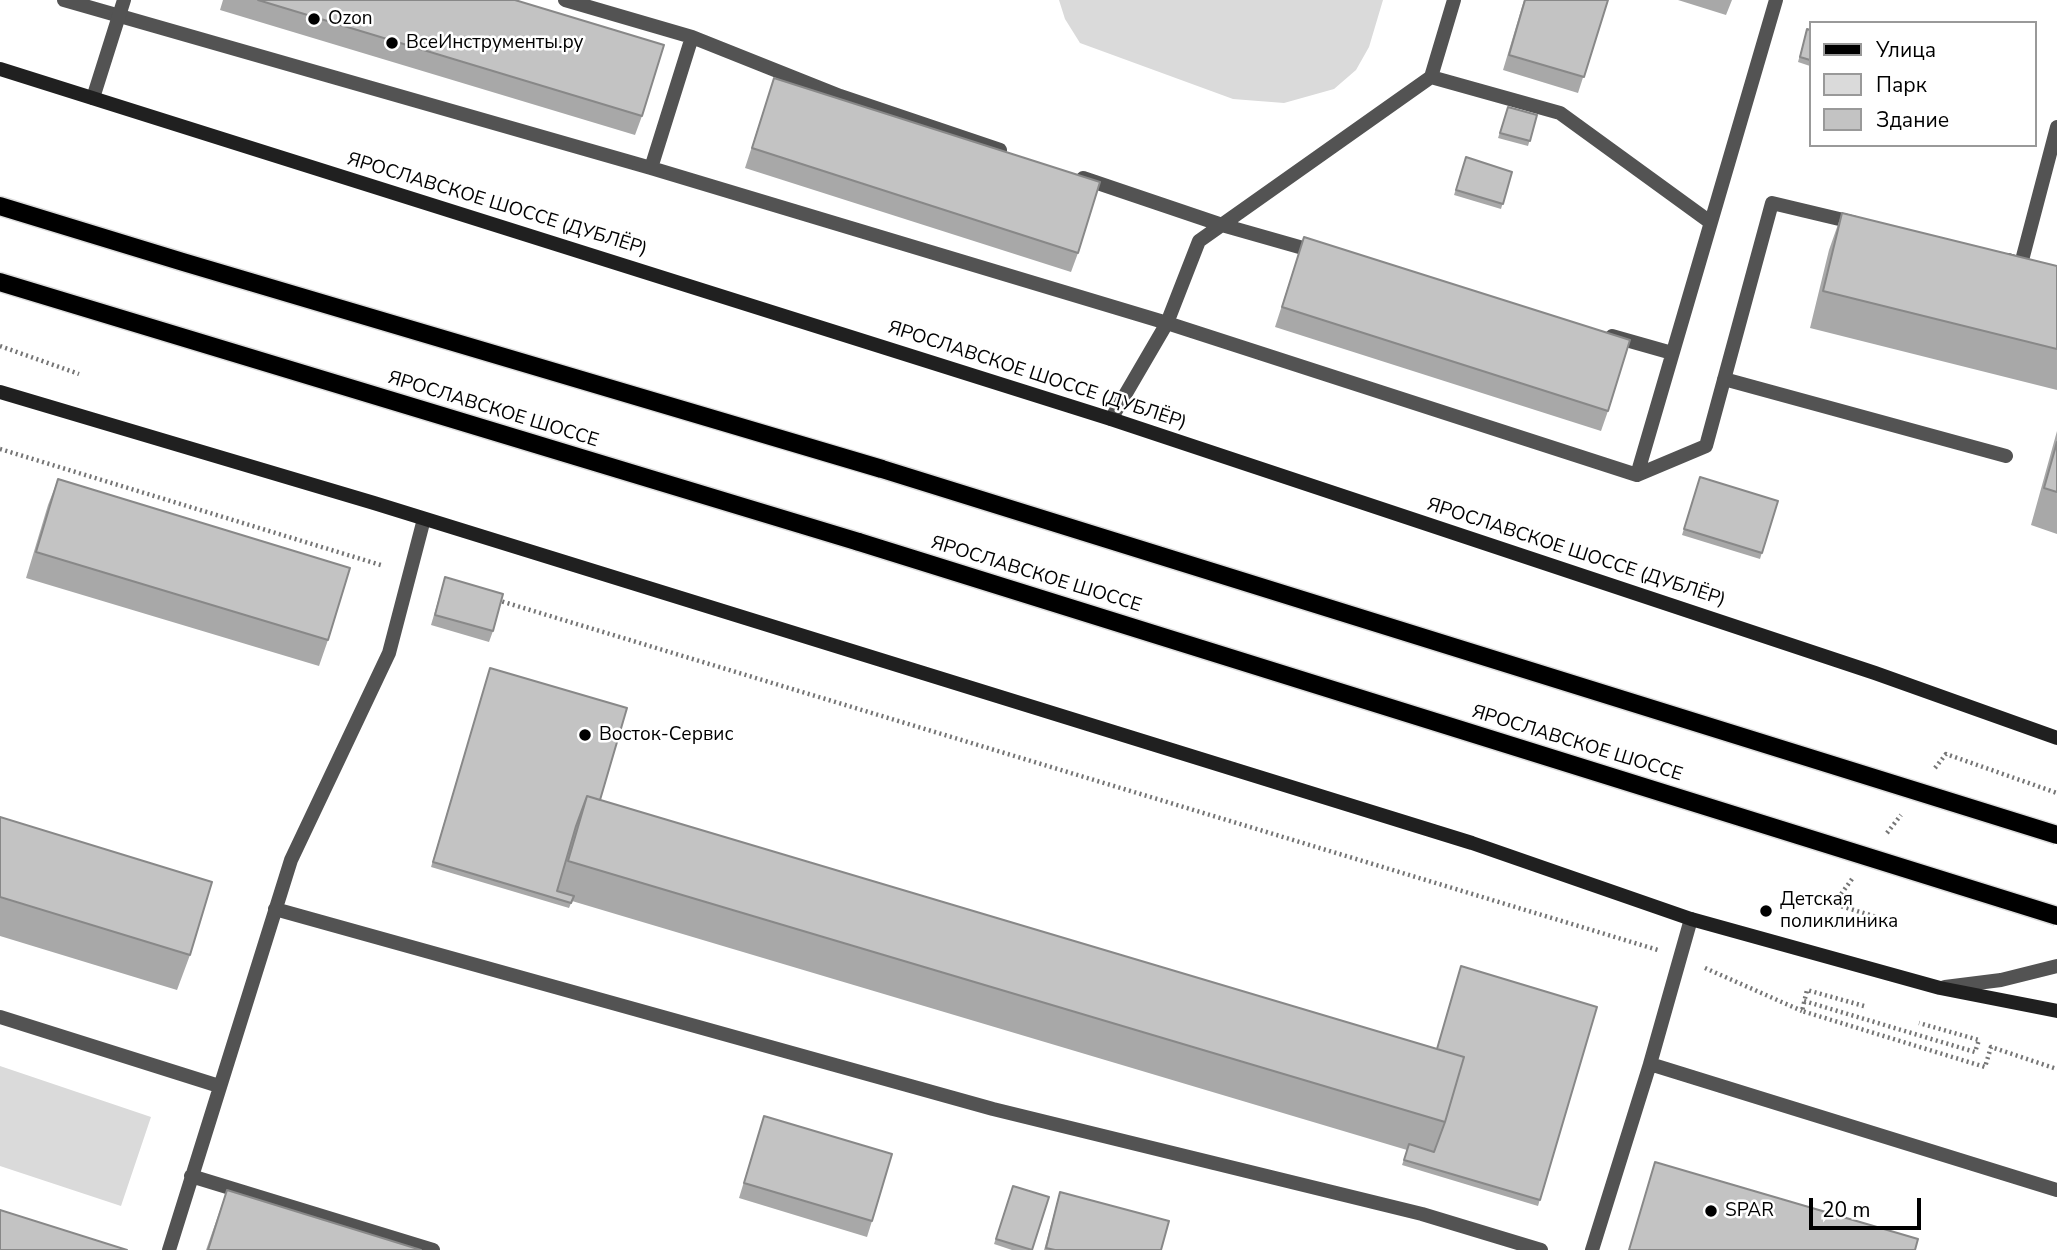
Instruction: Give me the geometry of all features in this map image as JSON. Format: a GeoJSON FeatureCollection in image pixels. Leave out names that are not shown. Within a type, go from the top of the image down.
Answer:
{"type":"FeatureCollection","features":[{"type":"Feature","properties":{"kind":"main road"},"geometry":{"type":"LineString","coordinates":[[0,205],[183,262],[882,469],[2057,835]]}},
{"type":"Feature","properties":{"kind":"main road","name":"ЯРОСЛАВСКОЕ ШОССЕ"},"geometry":{"type":"LineString","coordinates":[[0,282],[859,542],[2057,916]]}},
{"type":"Feature","properties":{"kind":"street"},"geometry":{"type":"LineString","coordinates":[[64,0],[651,168],[1167,323],[1637,475],[1706,446],[1772,203],[1864,225]]}},
{"type":"Feature","properties":{"kind":"street"},"geometry":{"type":"LineString","coordinates":[[93,98],[124,0]]}},
{"type":"Feature","properties":{"kind":"street"},"geometry":{"type":"LineString","coordinates":[[1111,419],[1167,323],[1199,241],[1431,77],[1454,0]]}},
{"type":"Feature","properties":{"kind":"street"},"geometry":{"type":"LineString","coordinates":[[1637,475],[1776,0]]}},
{"type":"Feature","properties":{"kind":"street"},"geometry":{"type":"LineString","coordinates":[[569,1],[692,37],[840,96],[1011,154]]}},
{"type":"Feature","properties":{"kind":"street"},"geometry":{"type":"LineString","coordinates":[[651,168],[692,37]]}},
{"type":"Feature","properties":{"kind":"street","name":"ЯРОСЛАВСКОЕ ШОССЕ (ДУБЛЁР)"},"geometry":{"type":"LineString","coordinates":[[0,69],[1111,419],[1875,673],[2057,738]]}},
{"type":"Feature","properties":{"kind":"street"},"geometry":{"type":"LineString","coordinates":[[1431,77],[1560,113],[1710,222]]}},
{"type":"Feature","properties":{"kind":"street"},"geometry":{"type":"LineString","coordinates":[[1995,257],[2021,264],[2057,127]]}},
{"type":"Feature","properties":{"kind":"street"},"geometry":{"type":"LineString","coordinates":[[1064,172],[1222,225],[1328,256]]}},
{"type":"Feature","properties":{"kind":"street"},"geometry":{"type":"LineString","coordinates":[[1592,331],[1672,354]]}},
{"type":"Feature","properties":{"kind":"street"},"geometry":{"type":"LineString","coordinates":[[1724,379],[2006,456]]}},
{"type":"Feature","properties":{"kind":"street"},"geometry":{"type":"LineString","coordinates":[[0,392],[424,519],[1472,843],[1691,919],[1940,988],[2057,1011]]}},
{"type":"Feature","properties":{"kind":"street"},"geometry":{"type":"LineString","coordinates":[[169,1250],[290,860],[389,653],[424,519]]}},
{"type":"Feature","properties":{"kind":"street"},"geometry":{"type":"LineString","coordinates":[[275,909],[993,1109],[1422,1214],[1541,1250]]}},
{"type":"Feature","properties":{"kind":"street"},"geometry":{"type":"LineString","coordinates":[[1592,1250],[1650,1064],[1691,919]]}},
{"type":"Feature","properties":{"kind":"street"},"geometry":{"type":"LineString","coordinates":[[1940,988],[2001,980],[2057,965]]}},
{"type":"Feature","properties":{"kind":"street"},"geometry":{"type":"LineString","coordinates":[[0,1017],[219,1086]]}},
{"type":"Feature","properties":{"kind":"street"},"geometry":{"type":"LineString","coordinates":[[1650,1064],[2057,1190]]}},
{"type":"Feature","properties":{"kind":"street"},"geometry":{"type":"LineString","coordinates":[[191,1176],[433,1250]]}},
{"type":"Feature","properties":{"kind":"path"},"geometry":{"type":"LineString","coordinates":[[0,346],[79,374]]}},
{"type":"Feature","properties":{"kind":"path"},"geometry":{"type":"LineString","coordinates":[[0,449],[408,573]]}},
{"type":"Feature","properties":{"kind":"path"},"geometry":{"type":"LineString","coordinates":[[489,597],[1680,957],[1802,1011],[1985,1067],[1991,1047],[2057,1069]]}},
{"type":"Feature","properties":{"kind":"path"},"geometry":{"type":"LineString","coordinates":[[1834,904],[1890,921]]}},
{"type":"Feature","properties":{"kind":"path"},"geometry":{"type":"LineString","coordinates":[[1802,1011],[1807,989],[1864,1006]]}},
{"type":"Feature","properties":{"kind":"path"},"geometry":{"type":"LineString","coordinates":[[1804,1001],[1975,1052],[1979,1040],[1919,1023]]}},
{"type":"Feature","properties":{"kind":"green space"},"geometry":{"type":"Polygon","coordinates":[[[1059,0],[1383,0],[1369,47],[1356,70],[1334,89],[1284,103],[1233,99],[1080,43],[1065,19],[1059,0]]]}},
{"type":"Feature","properties":{"kind":"green space"},"geometry":{"type":"Polygon","coordinates":[[[0,1066],[151,1117],[121,1206],[0,1166],[0,1066]]]}},
{"type":"Feature","properties":{"kind":"building"},"geometry":{"type":"Polygon","coordinates":[[[258,0],[515,0],[664,45],[642,116],[258,0]]]}},
{"type":"Feature","properties":{"kind":"building"},"geometry":{"type":"Polygon","coordinates":[[[1525,0],[1608,0],[1584,77],[1509,55],[1525,0]]]}},
{"type":"Feature","properties":{"kind":"building"},"geometry":{"type":"Polygon","coordinates":[[[1807,29],[1808,59],[1800,57],[1807,29]]]}},
{"type":"Feature","properties":{"kind":"building"},"geometry":{"type":"Polygon","coordinates":[[[774,78],[1100,182],[1078,253],[752,148],[774,78]]]}},
{"type":"Feature","properties":{"kind":"building"},"geometry":{"type":"Polygon","coordinates":[[[1508,107],[1537,115],[1530,141],[1500,133],[1508,107]]]}},
{"type":"Feature","properties":{"kind":"building"},"geometry":{"type":"Polygon","coordinates":[[[1466,157],[1512,172],[1503,204],[1456,190],[1466,157]]]}},
{"type":"Feature","properties":{"kind":"building"},"geometry":{"type":"Polygon","coordinates":[[[1842,213],[2057,266],[2057,349],[1823,291],[1842,213]]]}},
{"type":"Feature","properties":{"kind":"building"},"geometry":{"type":"Polygon","coordinates":[[[1304,237],[1630,340],[1608,411],[1282,307],[1304,237]]]}},
{"type":"Feature","properties":{"kind":"building"},"geometry":{"type":"Polygon","coordinates":[[[2057,442],[2057,492],[2044,488],[2057,442]]]}},
{"type":"Feature","properties":{"kind":"building"},"geometry":{"type":"Polygon","coordinates":[[[1700,477],[1778,501],[1762,553],[1684,529],[1700,477]]]}},
{"type":"Feature","properties":{"kind":"building"},"geometry":{"type":"Polygon","coordinates":[[[58,479],[350,568],[328,640],[36,552],[58,479]]]}},
{"type":"Feature","properties":{"kind":"building"},"geometry":{"type":"Polygon","coordinates":[[[445,577],[503,594],[493,631],[435,615],[445,577]]]}},
{"type":"Feature","properties":{"kind":"building"},"geometry":{"type":"Polygon","coordinates":[[[490,668],[627,708],[600,800],[587,796],[557,891],[574,896],[571,903],[433,862],[490,668]]]}},
{"type":"Feature","properties":{"kind":"building"},"geometry":{"type":"Polygon","coordinates":[[[587,796],[1464,1057],[1445,1122],[568,861],[587,796]]]}},
{"type":"Feature","properties":{"kind":"building"},"geometry":{"type":"Polygon","coordinates":[[[0,817],[212,882],[190,955],[0,897],[0,817]]]}},
{"type":"Feature","properties":{"kind":"building"},"geometry":{"type":"Polygon","coordinates":[[[1461,966],[1597,1007],[1540,1200],[1404,1160],[1409,1144],[1434,1152],[1445,1122],[1464,1057],[1437,1049],[1461,966]]]}},
{"type":"Feature","properties":{"kind":"building"},"geometry":{"type":"Polygon","coordinates":[[[764,1116],[892,1154],[872,1221],[744,1183],[764,1116]]]}},
{"type":"Feature","properties":{"kind":"building","name":"SPAR"},"geometry":{"type":"Polygon","coordinates":[[[1655,1162],[1918,1239],[1915,1250],[1629,1250],[1655,1162]]]}},
{"type":"Feature","properties":{"kind":"building"},"geometry":{"type":"Polygon","coordinates":[[[1013,1186],[1049,1197],[1032,1250],[996,1239],[1013,1186]]]}},
{"type":"Feature","properties":{"kind":"building"},"geometry":{"type":"Polygon","coordinates":[[[227,1190],[421,1250],[208,1250],[227,1190]]]}},
{"type":"Feature","properties":{"kind":"building"},"geometry":{"type":"Polygon","coordinates":[[[1060,1192],[1169,1221],[1161,1250],[1046,1248],[1060,1192]]]}},
{"type":"Feature","properties":{"kind":"building"},"geometry":{"type":"Polygon","coordinates":[[[0,1210],[127,1250],[0,1250],[0,1210]]]}},
{"type":"Feature","properties":{"kind":"place","name":"Ozon"},"geometry":{"type":"Point","coordinates":[314,19]}},
{"type":"Feature","properties":{"kind":"place","name":"ВсеИнструменты.ру"},"geometry":{"type":"Point","coordinates":[392,43]}},
{"type":"Feature","properties":{"kind":"place","name":"Восток-Сервис"},"geometry":{"type":"Point","coordinates":[585,735]}},
{"type":"Feature","properties":{"kind":"place","name":"Детская поликлиника"},"geometry":{"type":"Point","coordinates":[1766,911]}},
{"type":"Feature","properties":{"kind":"place","name":"SPAR"},"geometry":{"type":"Point","coordinates":[1711,1211]}}]}
